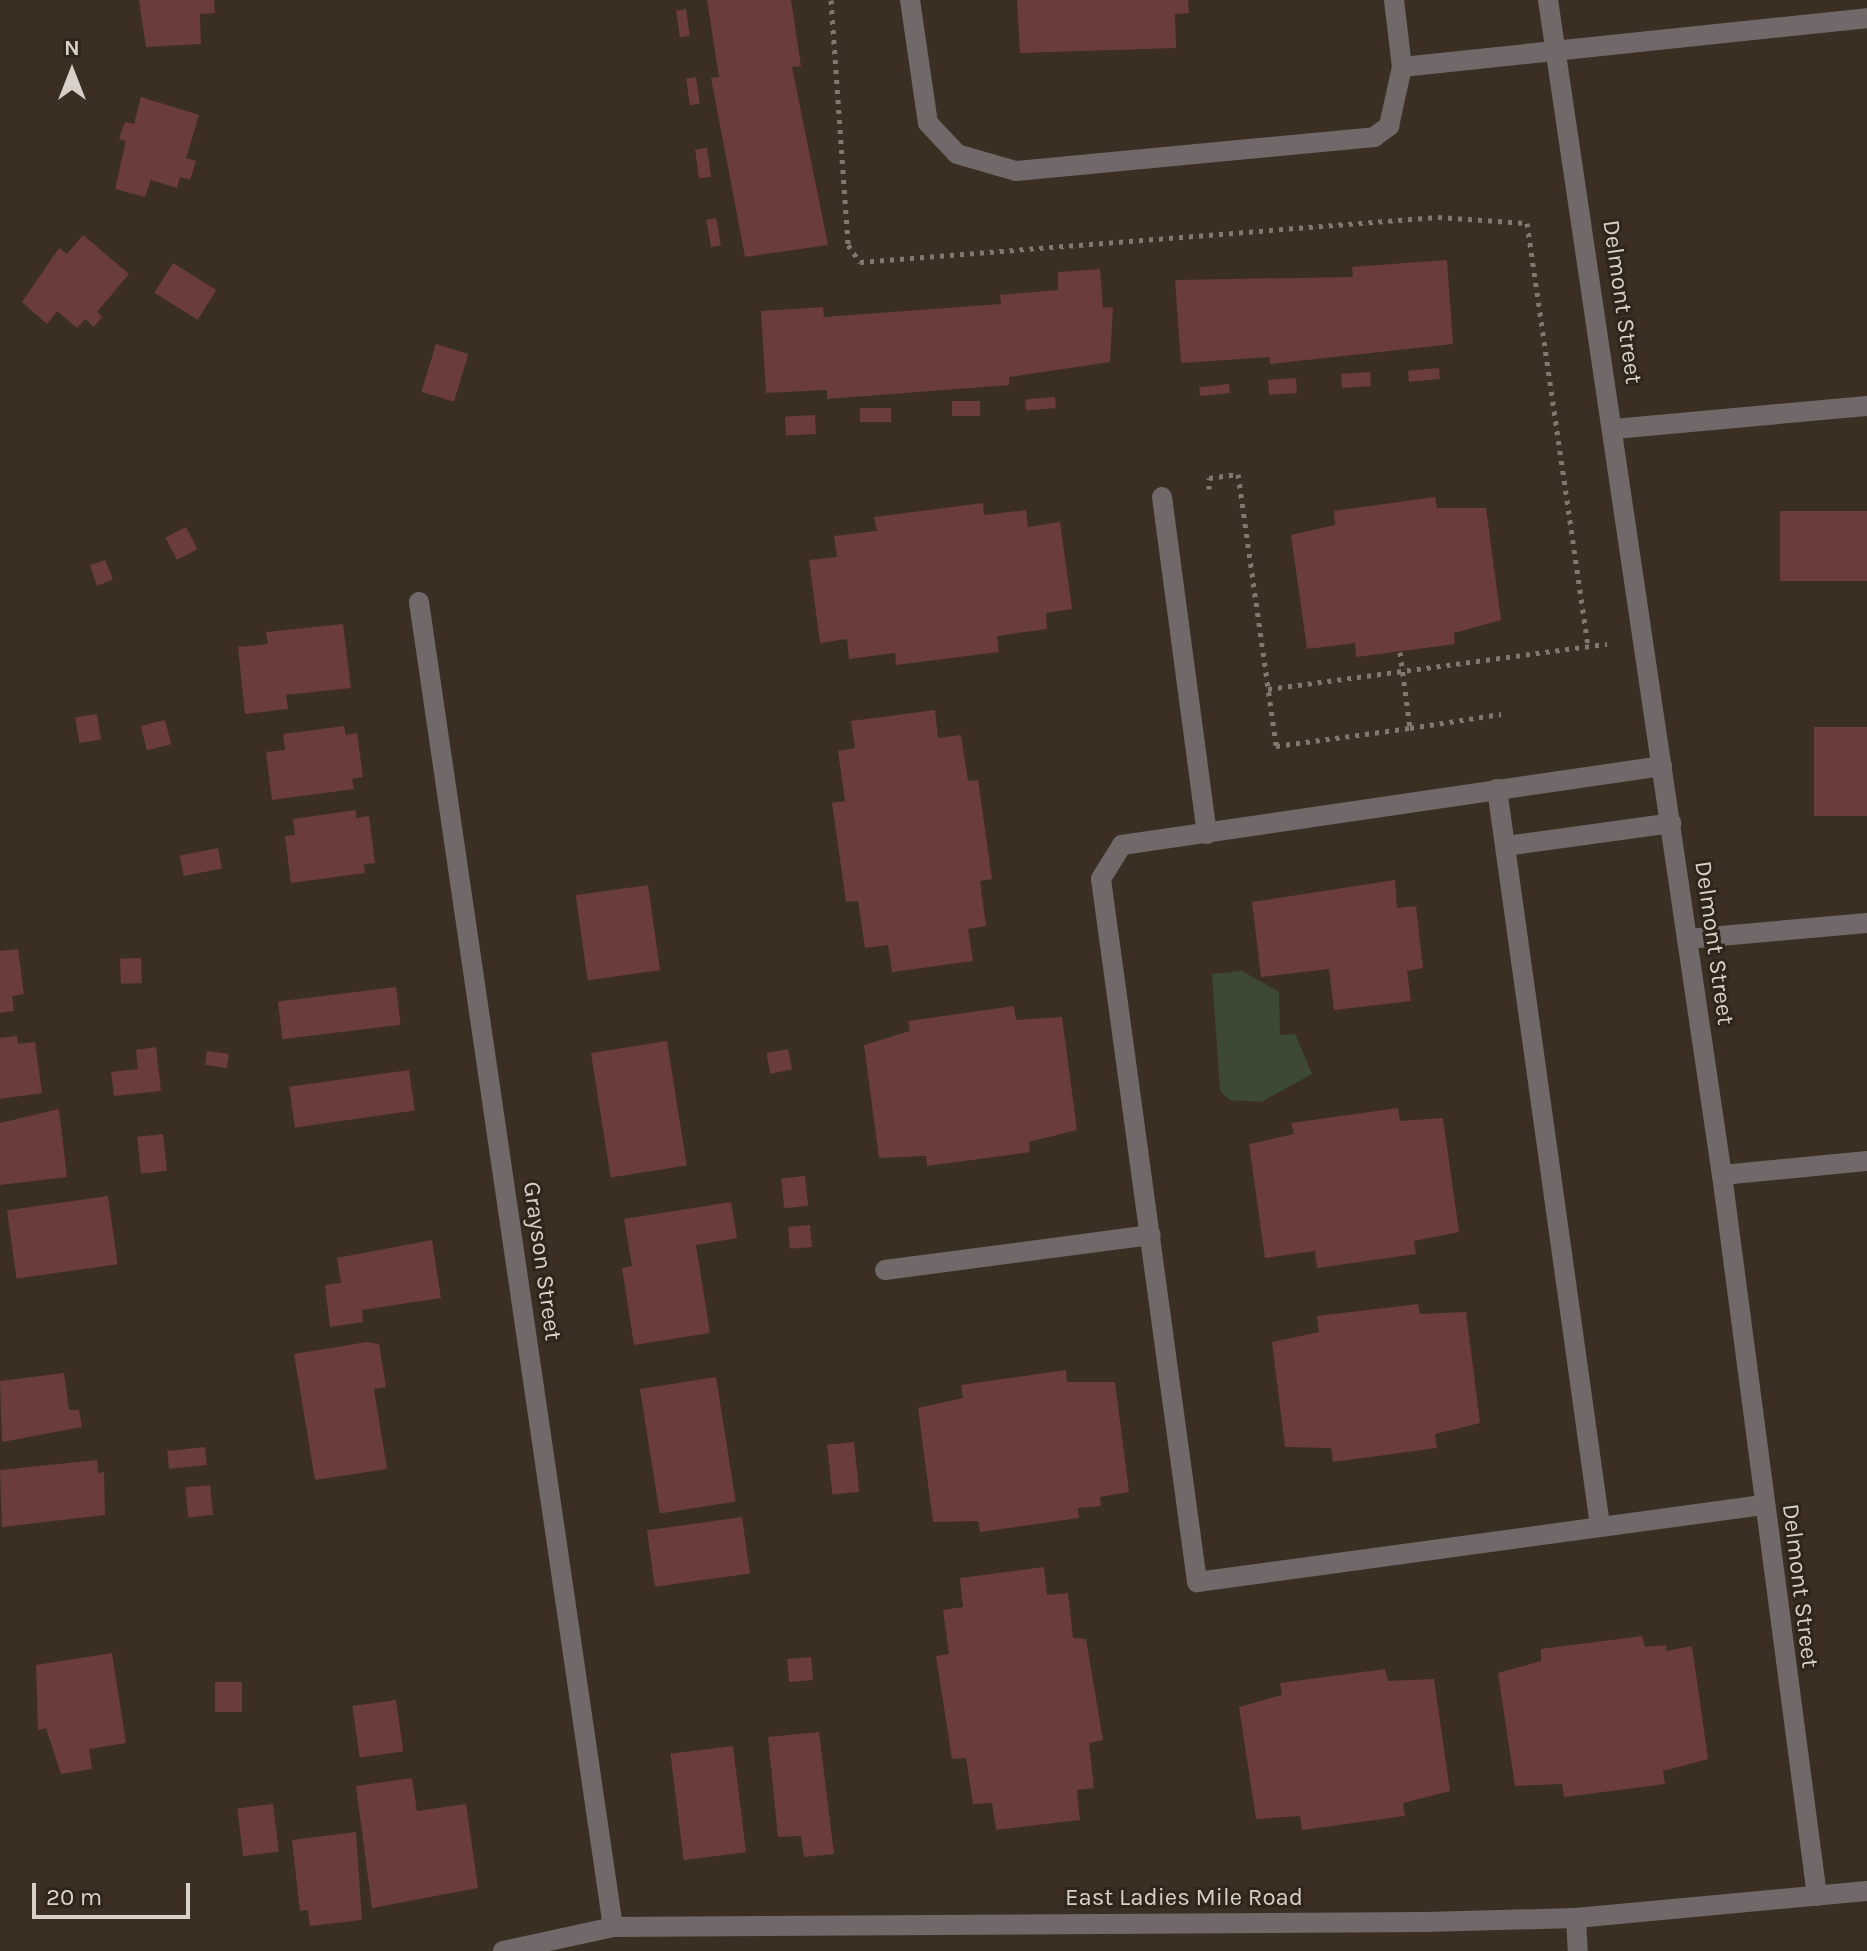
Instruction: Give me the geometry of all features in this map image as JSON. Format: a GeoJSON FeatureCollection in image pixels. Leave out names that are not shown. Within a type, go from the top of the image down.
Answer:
{"type":"FeatureCollection","features":[{"type":"Feature","properties":{"kind":"street"},"geometry":{"type":"LineString","coordinates":[[910,0],[928,123],[957,154],[1016,171],[1374,137],[1389,126],[1402,67],[1394,0]]}},
{"type":"Feature","properties":{"kind":"street","name":"Delmont Street"},"geometry":{"type":"LineString","coordinates":[[1548,0],[1614,429],[1722,1175],[1763,1505],[1817,1896]]}},
{"type":"Feature","properties":{"kind":"street"},"geometry":{"type":"LineString","coordinates":[[1402,67],[1555,47],[1867,18]]}},
{"type":"Feature","properties":{"kind":"street"},"geometry":{"type":"LineString","coordinates":[[1614,429],[1867,406]]}},
{"type":"Feature","properties":{"kind":"street"},"geometry":{"type":"LineString","coordinates":[[1162,497],[1207,834]]}},
{"type":"Feature","properties":{"kind":"street","name":"Grayson Street"},"geometry":{"type":"LineString","coordinates":[[419,602],[613,1927]]}},
{"type":"Feature","properties":{"kind":"street"},"geometry":{"type":"LineString","coordinates":[[1662,766],[1122,845],[1101,879],[1197,1582],[1763,1505]]}},
{"type":"Feature","properties":{"kind":"street"},"geometry":{"type":"LineString","coordinates":[[1497,789],[1600,1526]]}},
{"type":"Feature","properties":{"kind":"street"},"geometry":{"type":"LineString","coordinates":[[1506,846],[1671,823]]}},
{"type":"Feature","properties":{"kind":"street"},"geometry":{"type":"LineString","coordinates":[[1687,939],[1867,923]]}},
{"type":"Feature","properties":{"kind":"street"},"geometry":{"type":"LineString","coordinates":[[1722,1175],[1867,1161]]}},
{"type":"Feature","properties":{"kind":"street"},"geometry":{"type":"LineString","coordinates":[[885,1270],[1151,1235]]}},
{"type":"Feature","properties":{"kind":"street","name":"East Ladies Mile Road"},"geometry":{"type":"LineString","coordinates":[[503,1951],[613,1927],[1576,1918],[1867,1891]]}},
{"type":"Feature","properties":{"kind":"street"},"geometry":{"type":"LineString","coordinates":[[1576,1918],[1578,1951]]}},
{"type":"Feature","properties":{"kind":"path"},"geometry":{"type":"LineString","coordinates":[[831,0],[848,245],[860,262],[1438,217],[1527,223],[1588,647]]}},
{"type":"Feature","properties":{"kind":"path"},"geometry":{"type":"LineString","coordinates":[[1209,489],[1209,478],[1238,474],[1276,746],[1501,714]]}},
{"type":"Feature","properties":{"kind":"path"},"geometry":{"type":"LineString","coordinates":[[1268,689],[1644,639]]}},
{"type":"Feature","properties":{"kind":"path"},"geometry":{"type":"LineString","coordinates":[[1400,652],[1410,728]]}},
{"type":"Feature","properties":{"kind":"green space"},"geometry":{"type":"Polygon","coordinates":[[[1242,971],[1279,992],[1280,1035],[1295,1034],[1312,1074],[1261,1102],[1230,1100],[1220,1091],[1212,974],[1242,971]]]}},
{"type":"Feature","properties":{"kind":"building"},"geometry":{"type":"Polygon","coordinates":[[[139,0],[214,0],[215,13],[200,14],[201,44],[146,47],[139,0]]]}},
{"type":"Feature","properties":{"kind":"building"},"geometry":{"type":"Polygon","coordinates":[[[707,0],[791,0],[801,66],[792,67],[828,245],[745,257],[711,78],[719,77],[707,0]]]}},
{"type":"Feature","properties":{"kind":"building"},"geometry":{"type":"Polygon","coordinates":[[[1017,0],[1188,0],[1189,13],[1175,14],[1176,48],[1020,53],[1017,0]]]}},
{"type":"Feature","properties":{"kind":"building"},"geometry":{"type":"Polygon","coordinates":[[[686,9],[690,36],[680,37],[676,10],[686,9]]]}},
{"type":"Feature","properties":{"kind":"building"},"geometry":{"type":"Polygon","coordinates":[[[696,77],[700,104],[690,105],[686,78],[696,77]]]}},
{"type":"Feature","properties":{"kind":"building"},"geometry":{"type":"Polygon","coordinates":[[[141,97],[199,115],[186,158],[196,161],[190,180],[180,177],[177,188],[151,180],[145,197],[115,189],[126,141],[119,139],[125,122],[134,124],[141,97]]]}},
{"type":"Feature","properties":{"kind":"building"},"geometry":{"type":"Polygon","coordinates":[[[707,148],[711,177],[699,178],[695,150],[707,148]]]}},
{"type":"Feature","properties":{"kind":"building"},"geometry":{"type":"Polygon","coordinates":[[[716,218],[721,246],[711,247],[706,220],[716,218]]]}},
{"type":"Feature","properties":{"kind":"building"},"geometry":{"type":"Polygon","coordinates":[[[83,235],[129,274],[97,312],[102,317],[94,327],[85,319],[77,328],[57,311],[47,324],[22,302],[59,248],[67,254],[83,235]]]}},
{"type":"Feature","properties":{"kind":"building"},"geometry":{"type":"Polygon","coordinates":[[[1447,260],[1453,344],[1270,364],[1270,357],[1181,363],[1175,280],[1353,277],[1352,267],[1447,260]]]}},
{"type":"Feature","properties":{"kind":"building"},"geometry":{"type":"Polygon","coordinates":[[[173,263],[216,290],[198,320],[154,293],[173,263]]]}},
{"type":"Feature","properties":{"kind":"building"},"geometry":{"type":"Polygon","coordinates":[[[1100,269],[1103,308],[1113,307],[1110,362],[1009,377],[1009,385],[827,399],[827,390],[766,393],[761,311],[823,307],[824,317],[1001,304],[1000,295],[1058,290],[1058,272],[1100,269]]]}},
{"type":"Feature","properties":{"kind":"building"},"geometry":{"type":"Polygon","coordinates":[[[436,344],[469,354],[454,402],[421,392],[436,344]]]}},
{"type":"Feature","properties":{"kind":"building"},"geometry":{"type":"Polygon","coordinates":[[[1439,368],[1440,379],[1409,382],[1408,371],[1439,368]]]}},
{"type":"Feature","properties":{"kind":"building"},"geometry":{"type":"Polygon","coordinates":[[[1370,372],[1371,386],[1342,388],[1341,374],[1370,372]]]}},
{"type":"Feature","properties":{"kind":"building"},"geometry":{"type":"Polygon","coordinates":[[[1296,378],[1297,393],[1269,395],[1268,380],[1296,378]]]}},
{"type":"Feature","properties":{"kind":"building"},"geometry":{"type":"Polygon","coordinates":[[[1229,384],[1230,393],[1200,396],[1199,387],[1229,384]]]}},
{"type":"Feature","properties":{"kind":"building"},"geometry":{"type":"Polygon","coordinates":[[[1055,397],[1056,408],[1026,411],[1025,400],[1055,397]]]}},
{"type":"Feature","properties":{"kind":"building"},"geometry":{"type":"Polygon","coordinates":[[[952,401],[980,401],[980,416],[952,416],[952,401]]]}},
{"type":"Feature","properties":{"kind":"building"},"geometry":{"type":"Polygon","coordinates":[[[860,408],[891,408],[891,422],[860,422],[860,408]]]}},
{"type":"Feature","properties":{"kind":"building"},"geometry":{"type":"Polygon","coordinates":[[[815,415],[816,434],[786,436],[785,417],[815,415]]]}},
{"type":"Feature","properties":{"kind":"building"},"geometry":{"type":"Polygon","coordinates":[[[1435,497],[1437,508],[1486,508],[1501,620],[1454,633],[1455,644],[1356,657],[1355,643],[1307,649],[1291,535],[1335,525],[1334,511],[1435,497]]]}},
{"type":"Feature","properties":{"kind":"building"},"geometry":{"type":"Polygon","coordinates":[[[983,503],[984,515],[1026,510],[1028,527],[1060,522],[1072,609],[1046,613],[1047,629],[997,636],[999,652],[896,665],[895,653],[849,659],[847,639],[820,643],[809,560],[837,557],[834,536],[877,531],[874,517],[983,503]]]}},
{"type":"Feature","properties":{"kind":"building"},"geometry":{"type":"Polygon","coordinates":[[[1780,511],[1867,511],[1867,581],[1780,581],[1780,511]]]}},
{"type":"Feature","properties":{"kind":"building"},"geometry":{"type":"Polygon","coordinates":[[[186,527],[197,549],[177,560],[166,537],[186,527]]]}},
{"type":"Feature","properties":{"kind":"building"},"geometry":{"type":"Polygon","coordinates":[[[105,560],[113,579],[97,586],[90,565],[105,560]]]}},
{"type":"Feature","properties":{"kind":"building"},"geometry":{"type":"Polygon","coordinates":[[[343,624],[351,688],[286,695],[288,709],[245,714],[238,647],[268,644],[266,632],[343,624]]]}},
{"type":"Feature","properties":{"kind":"building"},"geometry":{"type":"Polygon","coordinates":[[[935,710],[938,738],[961,735],[968,781],[978,780],[992,879],[980,881],[986,926],[968,929],[973,961],[892,972],[888,945],[865,948],[858,901],[846,902],[832,803],[845,801],[838,751],[855,748],[851,721],[935,710]]]}},
{"type":"Feature","properties":{"kind":"building"},"geometry":{"type":"Polygon","coordinates":[[[97,714],[101,740],[79,743],[75,717],[97,714]]]}},
{"type":"Feature","properties":{"kind":"building"},"geometry":{"type":"Polygon","coordinates":[[[165,720],[171,744],[147,750],[141,726],[165,720]]]}},
{"type":"Feature","properties":{"kind":"building"},"geometry":{"type":"Polygon","coordinates":[[[344,726],[346,735],[357,733],[363,777],[352,779],[354,789],[272,800],[266,752],[285,750],[283,734],[344,726]]]}},
{"type":"Feature","properties":{"kind":"building"},"geometry":{"type":"Polygon","coordinates":[[[1814,727],[1867,727],[1867,816],[1814,816],[1814,727]]]}},
{"type":"Feature","properties":{"kind":"building"},"geometry":{"type":"Polygon","coordinates":[[[356,810],[356,818],[369,816],[375,863],[364,864],[365,873],[291,883],[285,836],[295,835],[293,819],[356,810]]]}},
{"type":"Feature","properties":{"kind":"building"},"geometry":{"type":"Polygon","coordinates":[[[218,848],[222,869],[184,876],[180,855],[218,848]]]}},
{"type":"Feature","properties":{"kind":"building"},"geometry":{"type":"Polygon","coordinates":[[[1395,880],[1397,908],[1416,906],[1423,968],[1407,971],[1411,1001],[1334,1010],[1329,969],[1261,977],[1252,902],[1395,880]]]}},
{"type":"Feature","properties":{"kind":"building"},"geometry":{"type":"Polygon","coordinates":[[[648,885],[660,970],[588,980],[576,895],[648,885]]]}},
{"type":"Feature","properties":{"kind":"building"},"geometry":{"type":"Polygon","coordinates":[[[18,949],[24,994],[12,996],[14,1011],[0,1013],[0,951],[18,949]]]}},
{"type":"Feature","properties":{"kind":"building"},"geometry":{"type":"Polygon","coordinates":[[[141,958],[142,983],[121,984],[120,959],[141,958]]]}},
{"type":"Feature","properties":{"kind":"building"},"geometry":{"type":"Polygon","coordinates":[[[396,987],[401,1025],[283,1039],[278,1002],[396,987]]]}},
{"type":"Feature","properties":{"kind":"building"},"geometry":{"type":"Polygon","coordinates":[[[1014,1006],[1016,1020],[1062,1017],[1077,1130],[1029,1142],[1030,1152],[927,1166],[926,1156],[879,1158],[864,1045],[910,1031],[908,1021],[1014,1006]]]}},
{"type":"Feature","properties":{"kind":"building"},"geometry":{"type":"Polygon","coordinates":[[[17,1036],[18,1044],[35,1042],[42,1093],[0,1099],[0,1038],[17,1036]]]}},
{"type":"Feature","properties":{"kind":"building"},"geometry":{"type":"Polygon","coordinates":[[[667,1041],[687,1165],[611,1177],[591,1053],[667,1041]]]}},
{"type":"Feature","properties":{"kind":"building"},"geometry":{"type":"Polygon","coordinates":[[[156,1047],[161,1091],[114,1096],[111,1072],[138,1069],[136,1050],[156,1047]]]}},
{"type":"Feature","properties":{"kind":"building"},"geometry":{"type":"Polygon","coordinates":[[[788,1049],[792,1070],[770,1074],[766,1053],[788,1049]]]}},
{"type":"Feature","properties":{"kind":"building"},"geometry":{"type":"Polygon","coordinates":[[[207,1051],[229,1054],[227,1068],[205,1065],[207,1051]]]}},
{"type":"Feature","properties":{"kind":"building"},"geometry":{"type":"Polygon","coordinates":[[[409,1070],[415,1111],[295,1127],[289,1087],[409,1070]]]}},
{"type":"Feature","properties":{"kind":"building"},"geometry":{"type":"Polygon","coordinates":[[[1398,1108],[1400,1121],[1443,1118],[1459,1232],[1414,1241],[1416,1254],[1317,1268],[1315,1251],[1265,1258],[1249,1144],[1294,1134],[1291,1123],[1398,1108]]]}},
{"type":"Feature","properties":{"kind":"building"},"geometry":{"type":"Polygon","coordinates":[[[59,1109],[67,1177],[0,1185],[0,1123],[59,1109]]]}},
{"type":"Feature","properties":{"kind":"building"},"geometry":{"type":"Polygon","coordinates":[[[163,1134],[167,1171],[141,1174],[137,1137],[163,1134]]]}},
{"type":"Feature","properties":{"kind":"building"},"geometry":{"type":"Polygon","coordinates":[[[805,1176],[808,1206],[784,1208],[781,1179],[805,1176]]]}},
{"type":"Feature","properties":{"kind":"building"},"geometry":{"type":"Polygon","coordinates":[[[108,1196],[118,1264],[17,1279],[7,1210],[108,1196]]]}},
{"type":"Feature","properties":{"kind":"building"},"geometry":{"type":"Polygon","coordinates":[[[731,1202],[737,1238],[696,1245],[710,1333],[634,1345],[622,1268],[632,1266],[624,1219],[731,1202]]]}},
{"type":"Feature","properties":{"kind":"building"},"geometry":{"type":"Polygon","coordinates":[[[810,1225],[812,1247],[790,1249],[788,1227],[810,1225]]]}},
{"type":"Feature","properties":{"kind":"building"},"geometry":{"type":"Polygon","coordinates":[[[432,1240],[441,1298],[362,1310],[363,1322],[330,1327],[325,1285],[341,1283],[337,1258],[432,1240]]]}},
{"type":"Feature","properties":{"kind":"building"},"geometry":{"type":"Polygon","coordinates":[[[1418,1304],[1420,1314],[1466,1312],[1480,1423],[1435,1434],[1437,1448],[1333,1462],[1331,1448],[1285,1447],[1272,1342],[1319,1332],[1317,1316],[1418,1304]]]}},
{"type":"Feature","properties":{"kind":"building"},"geometry":{"type":"Polygon","coordinates":[[[367,1342],[379,1344],[386,1387],[374,1389],[387,1469],[315,1480],[294,1354],[367,1342]]]}},
{"type":"Feature","properties":{"kind":"building"},"geometry":{"type":"Polygon","coordinates":[[[1066,1370],[1067,1382],[1115,1382],[1129,1492],[1100,1497],[1101,1506],[1078,1508],[1079,1518],[980,1532],[978,1521],[933,1522],[918,1408],[963,1398],[961,1385],[1066,1370]]]}},
{"type":"Feature","properties":{"kind":"building"},"geometry":{"type":"Polygon","coordinates":[[[64,1373],[69,1410],[79,1410],[82,1427],[2,1442],[0,1381],[64,1373]]]}},
{"type":"Feature","properties":{"kind":"building"},"geometry":{"type":"Polygon","coordinates":[[[716,1377],[736,1501],[660,1513],[640,1389],[716,1377]]]}},
{"type":"Feature","properties":{"kind":"building"},"geometry":{"type":"Polygon","coordinates":[[[854,1442],[859,1492],[832,1495],[827,1445],[854,1442]]]}},
{"type":"Feature","properties":{"kind":"building"},"geometry":{"type":"Polygon","coordinates":[[[205,1447],[207,1465],[169,1469],[167,1451],[205,1447]]]}},
{"type":"Feature","properties":{"kind":"building"},"geometry":{"type":"Polygon","coordinates":[[[97,1460],[98,1473],[104,1472],[105,1515],[2,1527],[0,1470],[97,1460]]]}},
{"type":"Feature","properties":{"kind":"building"},"geometry":{"type":"Polygon","coordinates":[[[210,1485],[213,1515],[188,1517],[185,1488],[210,1485]]]}},
{"type":"Feature","properties":{"kind":"building"},"geometry":{"type":"Polygon","coordinates":[[[742,1517],[750,1573],[655,1587],[647,1530],[742,1517]]]}},
{"type":"Feature","properties":{"kind":"building"},"geometry":{"type":"Polygon","coordinates":[[[1044,1567],[1047,1595],[1068,1593],[1073,1638],[1086,1639],[1103,1740],[1089,1743],[1094,1788],[1077,1790],[1080,1820],[996,1830],[992,1803],[973,1804],[966,1758],[952,1759],[936,1656],[949,1654],[943,1610],[963,1607],[960,1578],[1044,1567]]]}},
{"type":"Feature","properties":{"kind":"building"},"geometry":{"type":"Polygon","coordinates":[[[1642,1636],[1645,1647],[1666,1645],[1666,1651],[1692,1646],[1708,1759],[1663,1771],[1665,1784],[1564,1797],[1562,1784],[1515,1786],[1498,1673],[1541,1661],[1541,1649],[1642,1636]]]}},
{"type":"Feature","properties":{"kind":"building"},"geometry":{"type":"Polygon","coordinates":[[[112,1653],[126,1743],[89,1749],[92,1769],[61,1774],[46,1728],[38,1730],[36,1665],[112,1653]]]}},
{"type":"Feature","properties":{"kind":"building"},"geometry":{"type":"Polygon","coordinates":[[[811,1657],[813,1680],[789,1682],[787,1659],[811,1657]]]}},
{"type":"Feature","properties":{"kind":"building"},"geometry":{"type":"Polygon","coordinates":[[[1385,1669],[1388,1681],[1434,1679],[1450,1791],[1403,1803],[1405,1816],[1302,1830],[1300,1816],[1256,1819],[1239,1707],[1282,1695],[1280,1683],[1385,1669]]]}},
{"type":"Feature","properties":{"kind":"building"},"geometry":{"type":"Polygon","coordinates":[[[215,1682],[242,1682],[242,1712],[215,1712],[215,1682]]]}},
{"type":"Feature","properties":{"kind":"building"},"geometry":{"type":"Polygon","coordinates":[[[396,1700],[403,1751],[360,1758],[352,1706],[396,1700]]]}},
{"type":"Feature","properties":{"kind":"building"},"geometry":{"type":"Polygon","coordinates":[[[819,1732],[834,1854],[804,1857],[801,1836],[778,1837],[768,1737],[819,1732]]]}},
{"type":"Feature","properties":{"kind":"building"},"geometry":{"type":"Polygon","coordinates":[[[733,1746],[746,1852],[684,1860],[670,1754],[733,1746]]]}},
{"type":"Feature","properties":{"kind":"building"},"geometry":{"type":"Polygon","coordinates":[[[412,1778],[417,1811],[466,1804],[478,1888],[372,1908],[356,1786],[412,1778]]]}},
{"type":"Feature","properties":{"kind":"building"},"geometry":{"type":"Polygon","coordinates":[[[273,1804],[279,1852],[243,1856],[237,1808],[273,1804]]]}},
{"type":"Feature","properties":{"kind":"building"},"geometry":{"type":"Polygon","coordinates":[[[356,1832],[362,1920],[310,1926],[308,1910],[300,1911],[292,1840],[356,1832]]]}}]}
